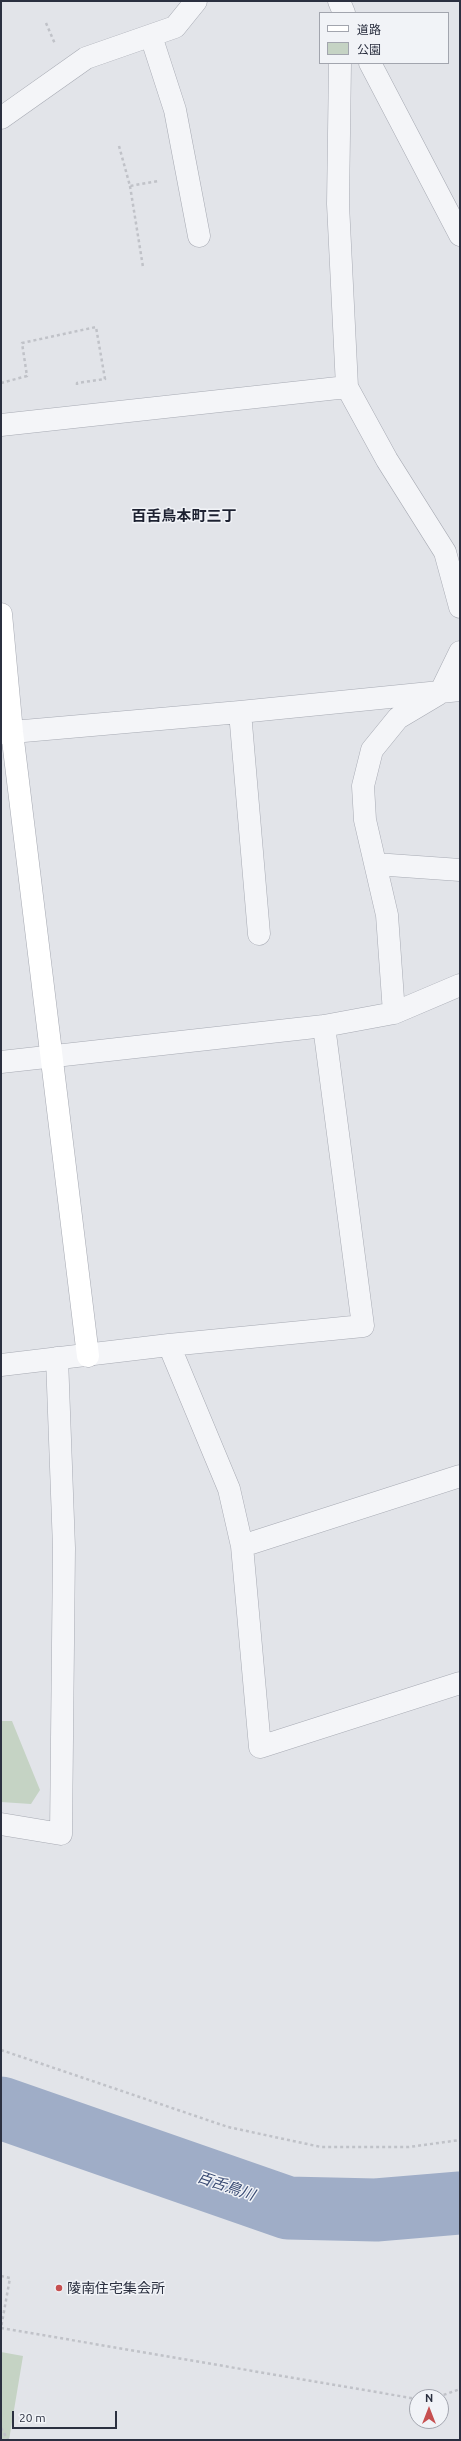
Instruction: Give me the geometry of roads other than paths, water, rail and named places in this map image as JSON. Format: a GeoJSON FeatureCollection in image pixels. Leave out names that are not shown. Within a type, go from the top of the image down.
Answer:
{"type":"FeatureCollection","features":[{"type":"Feature","properties":{"kind":"street"},"geometry":{"type":"LineString","coordinates":[[1,118],[86,58],[175,28],[196,1]]}},
{"type":"Feature","properties":{"kind":"street"},"geometry":{"type":"LineString","coordinates":[[339,1],[344,12]]}},
{"type":"Feature","properties":{"kind":"street"},"geometry":{"type":"LineString","coordinates":[[151,36],[175,110],[199,236]]}},
{"type":"Feature","properties":{"kind":"street"},"geometry":{"type":"LineString","coordinates":[[340,64],[338,204],[347,387],[387,460],[445,552],[460,607]]}},
{"type":"Feature","properties":{"kind":"street"},"geometry":{"type":"LineString","coordinates":[[371,64],[460,235]]}},
{"type":"Feature","properties":{"kind":"street"},"geometry":{"type":"LineString","coordinates":[[1,425],[347,387]]}},
{"type":"Feature","properties":{"kind":"street"},"geometry":{"type":"LineString","coordinates":[[1,614],[7,732],[51,1056],[88,1356]]}},
{"type":"Feature","properties":{"kind":"street"},"geometry":{"type":"LineString","coordinates":[[394,1013],[387,915],[365,820],[363,786],[372,750],[398,718],[450,692],[460,652]]}},
{"type":"Feature","properties":{"kind":"street"},"geometry":{"type":"LineString","coordinates":[[7,732],[450,692]]}},
{"type":"Feature","properties":{"kind":"street"},"geometry":{"type":"LineString","coordinates":[[240,712],[259,934]]}},
{"type":"Feature","properties":{"kind":"street"},"geometry":{"type":"LineString","coordinates":[[375,864],[460,870]]}},
{"type":"Feature","properties":{"kind":"street"},"geometry":{"type":"LineString","coordinates":[[1,1062],[324,1026],[394,1013],[460,985]]}},
{"type":"Feature","properties":{"kind":"street"},"geometry":{"type":"LineString","coordinates":[[1,1365],[57,1358],[88,1356],[169,1345],[363,1326],[324,1026]]}},
{"type":"Feature","properties":{"kind":"street"},"geometry":{"type":"LineString","coordinates":[[169,1345],[229,1489],[242,1546],[260,1747],[460,1683]]}},
{"type":"Feature","properties":{"kind":"street"},"geometry":{"type":"LineString","coordinates":[[1,1824],[60,1834],[64,1548],[57,1358]]}},
{"type":"Feature","properties":{"kind":"street"},"geometry":{"type":"LineString","coordinates":[[242,1546],[460,1476]]}},
{"type":"Feature","properties":{"kind":"waterway","name":"百舌鳥川"},"geometry":{"type":"LineString","coordinates":[[1,2108],[288,2208],[376,2210],[460,2203]]}},
{"type":"Feature","properties":{"kind":"place","name":"陵南住宅集会所"},"geometry":{"type":"Point","coordinates":[59,2288]}},
{"type":"Feature","properties":{"kind":"district","name":"百舌鳥本町三丁"},"geometry":{"type":"Point","coordinates":[184,516]}}]}
